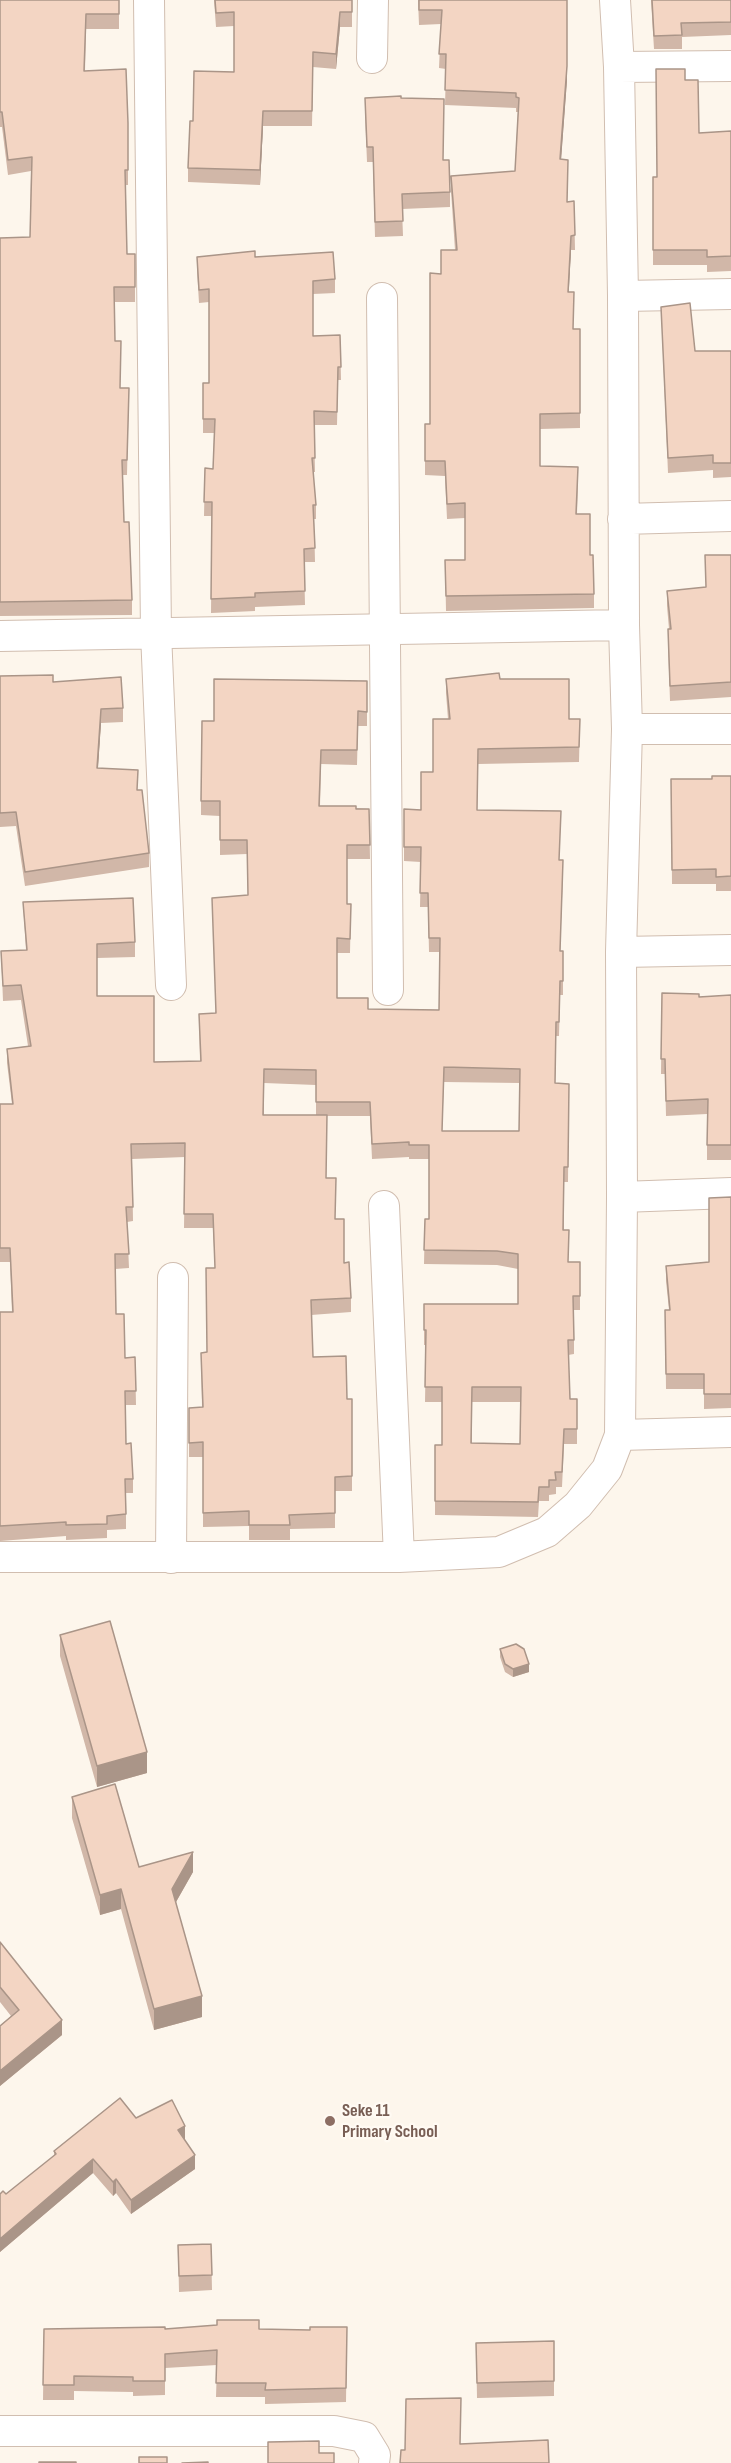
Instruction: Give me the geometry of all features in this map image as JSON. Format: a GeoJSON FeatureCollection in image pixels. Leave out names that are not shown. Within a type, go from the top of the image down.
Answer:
{"type":"FeatureCollection","features":[{"type":"Feature","properties":{"kind":"street"},"geometry":{"type":"LineString","coordinates":[[149,0],[156,633],[171,985]]}},
{"type":"Feature","properties":{"kind":"street"},"geometry":{"type":"LineString","coordinates":[[372,58],[373,0]]}},
{"type":"Feature","properties":{"kind":"street"},"geometry":{"type":"LineString","coordinates":[[0,1557],[399,1557],[499,1552],[547,1532],[578,1505],[607,1469],[620,1435],[621,952],[627,729],[624,625],[620,68],[615,0]]}},
{"type":"Feature","properties":{"kind":"street"},"geometry":{"type":"LineString","coordinates":[[620,68],[731,66]]}},
{"type":"Feature","properties":{"kind":"street"},"geometry":{"type":"LineString","coordinates":[[623,296],[731,294]]}},
{"type":"Feature","properties":{"kind":"street"},"geometry":{"type":"LineString","coordinates":[[382,298],[388,990]]}},
{"type":"Feature","properties":{"kind":"street"},"geometry":{"type":"LineString","coordinates":[[623,519],[731,516]]}},
{"type":"Feature","properties":{"kind":"street"},"geometry":{"type":"LineString","coordinates":[[0,636],[624,625]]}},
{"type":"Feature","properties":{"kind":"street"},"geometry":{"type":"LineString","coordinates":[[627,729],[731,729]]}},
{"type":"Feature","properties":{"kind":"street"},"geometry":{"type":"LineString","coordinates":[[621,952],[731,950]]}},
{"type":"Feature","properties":{"kind":"street"},"geometry":{"type":"LineString","coordinates":[[622,1197],[731,1193]]}},
{"type":"Feature","properties":{"kind":"street"},"geometry":{"type":"LineString","coordinates":[[384,1206],[399,1557]]}},
{"type":"Feature","properties":{"kind":"street"},"geometry":{"type":"LineString","coordinates":[[171,1558],[173,1278]]}},
{"type":"Feature","properties":{"kind":"street"},"geometry":{"type":"LineString","coordinates":[[620,1435],[731,1432]]}},
{"type":"Feature","properties":{"kind":"street"},"geometry":{"type":"LineString","coordinates":[[0,2431],[334,2431],[364,2437],[375,2455],[374,2463]]}},
{"type":"Feature","properties":{"kind":"building"},"geometry":{"type":"Polygon","coordinates":[[[0,0],[119,0],[119,14],[86,14],[84,71],[126,69],[127,254],[135,254],[135,287],[114,287],[115,341],[121,341],[120,388],[129,388],[127,460],[122,460],[124,522],[129,522],[132,600],[0,602],[0,238],[30,237],[32,157],[8,160],[2,112],[0,112],[0,0]]]}},
{"type":"Feature","properties":{"kind":"building"},"geometry":{"type":"Polygon","coordinates":[[[215,0],[352,0],[352,12],[340,12],[336,54],[313,52],[312,111],[263,111],[260,170],[188,168],[190,121],[193,121],[194,71],[234,72],[234,12],[216,13],[215,0]]]}},
{"type":"Feature","properties":{"kind":"building"},"geometry":{"type":"Polygon","coordinates":[[[419,0],[567,0],[567,66],[560,159],[568,160],[567,202],[574,201],[575,235],[571,236],[568,292],[574,292],[573,329],[580,329],[580,413],[540,414],[540,466],[578,467],[576,514],[590,514],[590,555],[593,555],[594,594],[446,596],[445,560],[465,560],[465,503],[447,504],[445,461],[425,461],[425,424],[430,424],[430,273],[441,274],[441,250],[457,250],[451,176],[515,171],[519,98],[516,97],[516,93],[445,90],[446,54],[439,54],[442,10],[419,10],[419,0]]]}},
{"type":"Feature","properties":{"kind":"building"},"geometry":{"type":"Polygon","coordinates":[[[652,0],[731,0],[731,22],[681,23],[682,35],[654,36],[652,0]]]}},
{"type":"Feature","properties":{"kind":"building"},"geometry":{"type":"Polygon","coordinates":[[[656,69],[685,69],[685,80],[698,80],[699,133],[731,131],[731,256],[707,257],[707,250],[653,250],[653,177],[657,177],[656,69]]]}},
{"type":"Feature","properties":{"kind":"building"},"geometry":{"type":"Polygon","coordinates":[[[401,96],[401,98],[444,99],[443,160],[449,160],[450,192],[402,194],[403,221],[375,222],[373,147],[367,147],[365,98],[401,96]]]}},
{"type":"Feature","properties":{"kind":"building"},"geometry":{"type":"Polygon","coordinates":[[[255,251],[255,257],[333,252],[335,279],[313,281],[313,336],[340,335],[341,367],[338,367],[337,412],[314,411],[315,458],[312,458],[316,505],[313,505],[315,548],[304,549],[305,591],[255,593],[255,597],[211,599],[212,502],[204,502],[205,468],[213,469],[215,419],[203,419],[203,383],[209,383],[209,289],[199,290],[197,257],[255,251]]]}},
{"type":"Feature","properties":{"kind":"building"},"geometry":{"type":"Polygon","coordinates":[[[690,303],[695,351],[731,351],[731,463],[713,463],[713,455],[668,458],[661,307],[690,303]]]}},
{"type":"Feature","properties":{"kind":"building"},"geometry":{"type":"Polygon","coordinates":[[[705,555],[731,555],[731,682],[670,686],[668,629],[671,629],[667,591],[706,587],[705,555]]]}},
{"type":"Feature","properties":{"kind":"building"},"geometry":{"type":"Polygon","coordinates":[[[499,673],[500,679],[569,679],[569,719],[580,719],[579,747],[478,749],[477,810],[561,811],[559,860],[563,860],[560,951],[563,951],[563,981],[560,981],[559,1022],[556,1022],[555,1083],[569,1084],[568,1167],[564,1167],[563,1230],[569,1230],[568,1262],[580,1262],[580,1296],[573,1296],[574,1340],[568,1340],[570,1399],[577,1399],[577,1429],[564,1429],[562,1472],[555,1472],[556,1480],[549,1480],[549,1487],[539,1487],[538,1502],[435,1501],[435,1445],[442,1445],[442,1387],[425,1387],[424,1304],[518,1304],[518,1254],[497,1251],[424,1250],[425,1219],[429,1219],[429,1145],[409,1145],[409,1142],[372,1144],[370,1102],[316,1102],[316,1070],[264,1069],[263,1115],[327,1115],[326,1178],[336,1178],[335,1219],[344,1219],[344,1263],[349,1262],[351,1298],[311,1300],[313,1357],[346,1356],[347,1399],[352,1399],[352,1476],[335,1477],[335,1513],[289,1515],[290,1525],[249,1525],[249,1511],[203,1513],[203,1442],[189,1443],[189,1408],[203,1407],[201,1353],[207,1352],[206,1268],[215,1268],[213,1214],[184,1214],[185,1143],[131,1144],[133,1207],[126,1207],[129,1254],[115,1254],[116,1314],[124,1314],[125,1358],[135,1357],[136,1391],[125,1391],[126,1444],[131,1443],[133,1479],[125,1479],[126,1514],[107,1516],[107,1524],[66,1525],[66,1522],[0,1526],[0,1312],[13,1312],[10,1248],[0,1248],[0,1104],[13,1104],[7,1049],[31,1046],[21,985],[3,986],[1,951],[27,950],[23,902],[133,898],[135,942],[97,944],[97,996],[154,996],[154,1062],[201,1061],[199,1014],[216,1013],[212,898],[248,895],[247,840],[220,840],[220,801],[201,801],[202,721],[214,721],[214,679],[367,681],[367,712],[358,711],[357,750],[321,750],[319,806],[356,806],[356,809],[369,809],[370,845],[347,845],[347,904],[351,904],[350,939],[337,938],[337,998],[368,998],[368,1009],[439,1010],[440,938],[429,938],[428,893],[420,893],[421,847],[404,847],[404,809],[421,810],[421,772],[433,772],[433,719],[450,719],[446,679],[499,673]],[[444,1067],[442,1131],[519,1131],[520,1069],[444,1067]],[[472,1387],[471,1443],[520,1444],[521,1387],[472,1387]]]}},
{"type":"Feature","properties":{"kind":"building"},"geometry":{"type":"Polygon","coordinates":[[[53,675],[53,682],[121,677],[123,708],[101,709],[97,768],[138,770],[137,790],[142,790],[149,853],[25,872],[16,812],[0,813],[0,676],[53,675]]]}},
{"type":"Feature","properties":{"kind":"building"},"geometry":{"type":"Polygon","coordinates":[[[712,776],[731,776],[731,876],[716,877],[716,869],[672,870],[671,779],[712,779],[712,776]]]}},
{"type":"Feature","properties":{"kind":"building"},"geometry":{"type":"Polygon","coordinates":[[[662,993],[699,994],[699,997],[731,995],[731,1145],[707,1145],[708,1099],[666,1101],[665,1059],[661,1059],[662,993]]]}},
{"type":"Feature","properties":{"kind":"building"},"geometry":{"type":"Polygon","coordinates":[[[731,1197],[731,1394],[704,1394],[704,1374],[666,1374],[665,1310],[670,1310],[666,1266],[709,1262],[709,1198],[731,1197]]]}},
{"type":"Feature","properties":{"kind":"building"},"geometry":{"type":"Polygon","coordinates":[[[110,1621],[147,1752],[97,1766],[60,1635],[110,1621]]]}},
{"type":"Feature","properties":{"kind":"building"},"geometry":{"type":"Polygon","coordinates":[[[516,1644],[524,1649],[529,1664],[513,1669],[505,1664],[500,1649],[516,1644]]]}},
{"type":"Feature","properties":{"kind":"building"},"geometry":{"type":"Polygon","coordinates":[[[115,1784],[139,1867],[193,1852],[172,1889],[202,1996],[154,2009],[121,1889],[100,1895],[72,1797],[115,1784]]]}},
{"type":"Feature","properties":{"kind":"building"},"geometry":{"type":"Polygon","coordinates":[[[0,1942],[62,2020],[0,2071],[0,2026],[19,2010],[0,1987],[0,1942]]]}},
{"type":"Feature","properties":{"kind":"building"},"geometry":{"type":"Polygon","coordinates":[[[120,2098],[136,2118],[172,2100],[185,2126],[178,2130],[195,2155],[131,2200],[116,2179],[113,2182],[93,2159],[0,2239],[0,2194],[3,2191],[6,2194],[56,2154],[54,2151],[120,2098]]]}},
{"type":"Feature","properties":{"kind":"building"},"geometry":{"type":"Polygon","coordinates":[[[211,2244],[212,2275],[179,2276],[178,2245],[211,2244]]]}},
{"type":"Feature","properties":{"kind":"building"},"geometry":{"type":"Polygon","coordinates":[[[217,2320],[259,2320],[259,2329],[310,2330],[310,2327],[347,2327],[346,2388],[265,2390],[266,2383],[216,2383],[217,2350],[165,2354],[165,2381],[133,2381],[133,2377],[74,2376],[74,2385],[43,2385],[44,2329],[165,2327],[165,2329],[217,2325],[217,2320]]]}},
{"type":"Feature","properties":{"kind":"building"},"geometry":{"type":"Polygon","coordinates":[[[554,2341],[554,2381],[477,2383],[476,2343],[554,2341]]]}},
{"type":"Feature","properties":{"kind":"building"},"geometry":{"type":"Polygon","coordinates":[[[461,2398],[460,2444],[548,2440],[549,2463],[400,2463],[401,2450],[405,2450],[406,2399],[461,2398]]]}},
{"type":"Feature","properties":{"kind":"building"},"geometry":{"type":"Polygon","coordinates":[[[319,2441],[319,2453],[334,2453],[334,2463],[268,2463],[268,2442],[319,2441]]]}},
{"type":"Feature","properties":{"kind":"building"},"geometry":{"type":"Polygon","coordinates":[[[139,2457],[167,2457],[167,2463],[139,2463],[139,2457]]]}},
{"type":"Feature","properties":{"kind":"building"},"geometry":{"type":"Polygon","coordinates":[[[76,2462],[76,2463],[39,2463],[76,2462]]]}},
{"type":"Feature","properties":{"kind":"place","name":"Seke 11 Primary School"},"geometry":{"type":"Point","coordinates":[330,2121]}}]}
